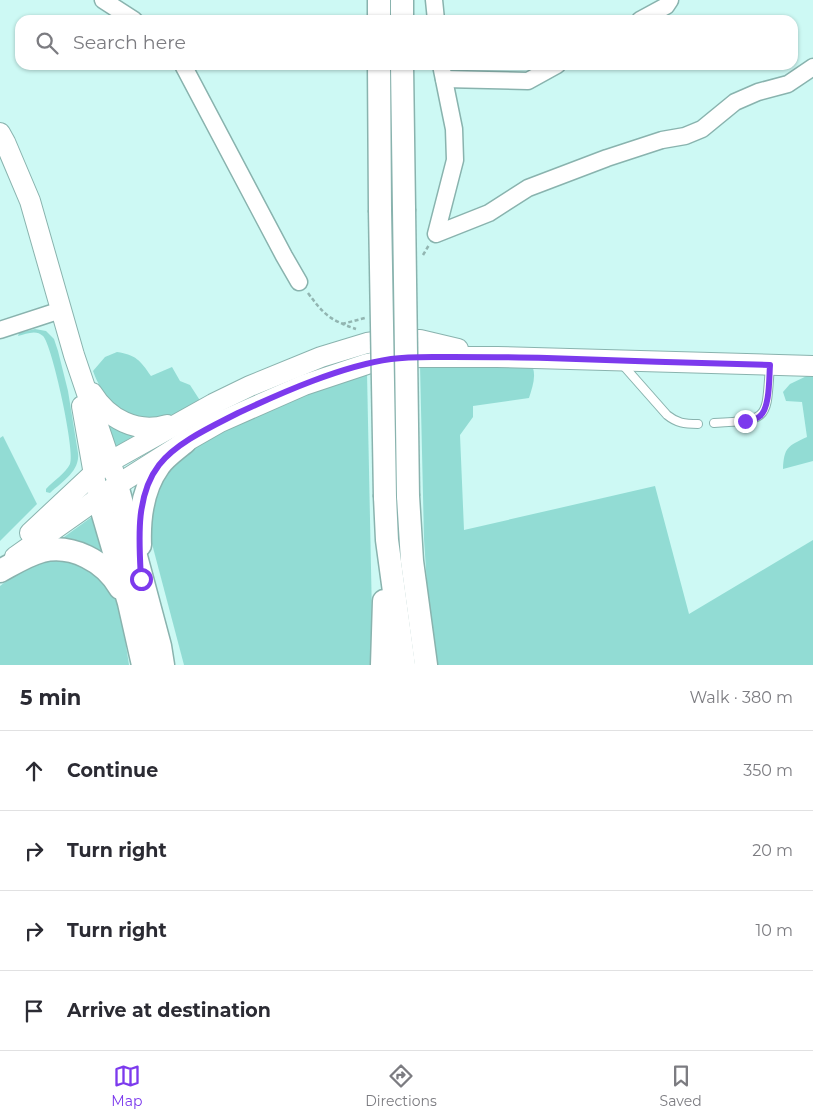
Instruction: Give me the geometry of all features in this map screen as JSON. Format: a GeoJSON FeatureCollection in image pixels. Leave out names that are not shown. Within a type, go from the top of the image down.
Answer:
{"type":"FeatureCollection","features":[{"type":"Feature","properties":{"kind":"main road"},"geometry":{"type":"LineString","coordinates":[[379,0],[379,15]]}},
{"type":"Feature","properties":{"kind":"main road"},"geometry":{"type":"LineString","coordinates":[[402,0],[402,15]]}},
{"type":"Feature","properties":{"kind":"main road"},"geometry":{"type":"LineString","coordinates":[[379,70],[387,540],[382,665]]}},
{"type":"Feature","properties":{"kind":"main road"},"geometry":{"type":"LineString","coordinates":[[402,70],[408,496],[412,562],[426,665]]}},
{"type":"Feature","properties":{"kind":"main road"},"geometry":{"type":"LineString","coordinates":[[141,579],[140,526],[148,485],[184,431]]}},
{"type":"Feature","properties":{"kind":"main road"},"geometry":{"type":"LineString","coordinates":[[117,485],[163,659]]}},
{"type":"Feature","properties":{"kind":"main road"},"geometry":{"type":"LineString","coordinates":[[98,497],[129,603],[143,665]]}},
{"type":"Feature","properties":{"kind":"main road"},"geometry":{"type":"LineString","coordinates":[[387,540],[404,665]]}},
{"type":"Feature","properties":{"kind":"main road"},"geometry":{"type":"LineString","coordinates":[[0,569],[42,551],[73,552],[88,556],[102,565],[116,582],[129,603]]}},
{"type":"Feature","properties":{"kind":"street"},"geometry":{"type":"LineString","coordinates":[[103,0],[126,15]]}},
{"type":"Feature","properties":{"kind":"street"},"geometry":{"type":"LineString","coordinates":[[434,0],[436,15]]}},
{"type":"Feature","properties":{"kind":"street"},"geometry":{"type":"LineString","coordinates":[[649,15],[666,6],[670,0]]}},
{"type":"Feature","properties":{"kind":"street"},"geometry":{"type":"LineString","coordinates":[[549,70],[528,81],[442,72],[454,129],[454,160],[436,234],[489,213],[528,188],[616,155],[662,140],[685,136],[702,129],[736,102],[758,92],[788,84],[813,67]]}},
{"type":"Feature","properties":{"kind":"street"},"geometry":{"type":"LineString","coordinates":[[186,70],[299,282]]}},
{"type":"Feature","properties":{"kind":"street"},"geometry":{"type":"LineString","coordinates":[[0,133],[30,201],[74,354],[111,461],[117,485]]}},
{"type":"Feature","properties":{"kind":"street"},"geometry":{"type":"LineString","coordinates":[[0,330],[62,310]]}},
{"type":"Feature","properties":{"kind":"street"},"geometry":{"type":"LineString","coordinates":[[0,569],[117,485],[184,431],[213,404],[250,386],[350,347],[376,342],[420,340],[497,357]]}},
{"type":"Feature","properties":{"kind":"street"},"geometry":{"type":"LineString","coordinates":[[74,354],[98,497]]}},
{"type":"Feature","properties":{"kind":"street"},"geometry":{"type":"LineString","coordinates":[[0,562],[93,474],[111,461],[184,431],[220,422],[332,375],[367,364],[392,359],[420,357],[497,357],[813,366]]}},
{"type":"Feature","properties":{"kind":"street"},"geometry":{"type":"LineString","coordinates":[[82,378],[96,400],[106,411],[127,424],[139,428],[184,431]]}},
{"type":"Feature","properties":{"kind":"lane"},"geometry":{"type":"LineString","coordinates":[[618,361],[674,420],[683,424],[698,424]]}},
{"type":"Feature","properties":{"kind":"lane"},"geometry":{"type":"LineString","coordinates":[[714,423],[753,420],[761,415],[767,406],[770,365]]}},
{"type":"Feature","properties":{"kind":"path"},"geometry":{"type":"LineString","coordinates":[[299,282],[331,320],[367,332],[376,342]]}},
{"type":"Feature","properties":{"kind":"shaded area"},"geometry":{"type":"Polygon","coordinates":[[[35,329],[46,331],[54,339],[68,391],[78,453],[78,459],[73,470],[50,493],[46,492],[46,489],[66,471],[70,464],[70,441],[57,377],[47,343],[43,336],[37,333],[18,336],[19,333],[35,329]]]}},
{"type":"Feature","properties":{"kind":"shaded area"},"geometry":{"type":"Polygon","coordinates":[[[117,352],[137,359],[151,376],[172,367],[180,381],[190,385],[201,402],[176,416],[175,414],[143,418],[126,413],[118,408],[106,395],[96,380],[93,371],[105,357],[117,352]]]}},
{"type":"Feature","properties":{"kind":"shaded area"},"geometry":{"type":"Polygon","coordinates":[[[444,364],[533,368],[534,372],[529,398],[473,406],[473,417],[460,435],[464,530],[655,486],[689,614],[813,540],[813,665],[436,665],[428,600],[424,539],[420,365],[444,364]]]}},
{"type":"Feature","properties":{"kind":"shaded area"},"geometry":{"type":"Polygon","coordinates":[[[367,373],[373,665],[184,665],[151,540],[149,524],[161,478],[185,453],[236,425],[280,404],[367,373]]]}},
{"type":"Feature","properties":{"kind":"shaded area"},"geometry":{"type":"Polygon","coordinates":[[[813,373],[813,461],[783,469],[784,456],[788,448],[807,437],[802,402],[786,401],[783,392],[790,384],[813,373]]]}},
{"type":"Feature","properties":{"kind":"shaded area"},"geometry":{"type":"Polygon","coordinates":[[[100,414],[135,435],[114,448],[100,414]]]}},
{"type":"Feature","properties":{"kind":"shaded area"},"geometry":{"type":"Polygon","coordinates":[[[3,436],[37,504],[0,541],[0,438],[3,436]]]}},
{"type":"Feature","properties":{"kind":"shaded area"},"geometry":{"type":"Polygon","coordinates":[[[93,516],[109,559],[60,540],[93,516]]]}},
{"type":"Feature","properties":{"kind":"shaded area"},"geometry":{"type":"Polygon","coordinates":[[[72,558],[114,589],[122,620],[129,665],[0,665],[0,586],[27,565],[72,558]]]}},
{"type":"Feature","properties":{"kind":"route"},"geometry":{"type":"LineString","coordinates":[[141,579],[139,540],[142,510],[148,485],[160,465],[185,442],[220,422],[304,385],[367,364],[392,359],[420,357],[497,357],[770,365],[767,406],[761,415],[753,420],[745,421]]}}]}
